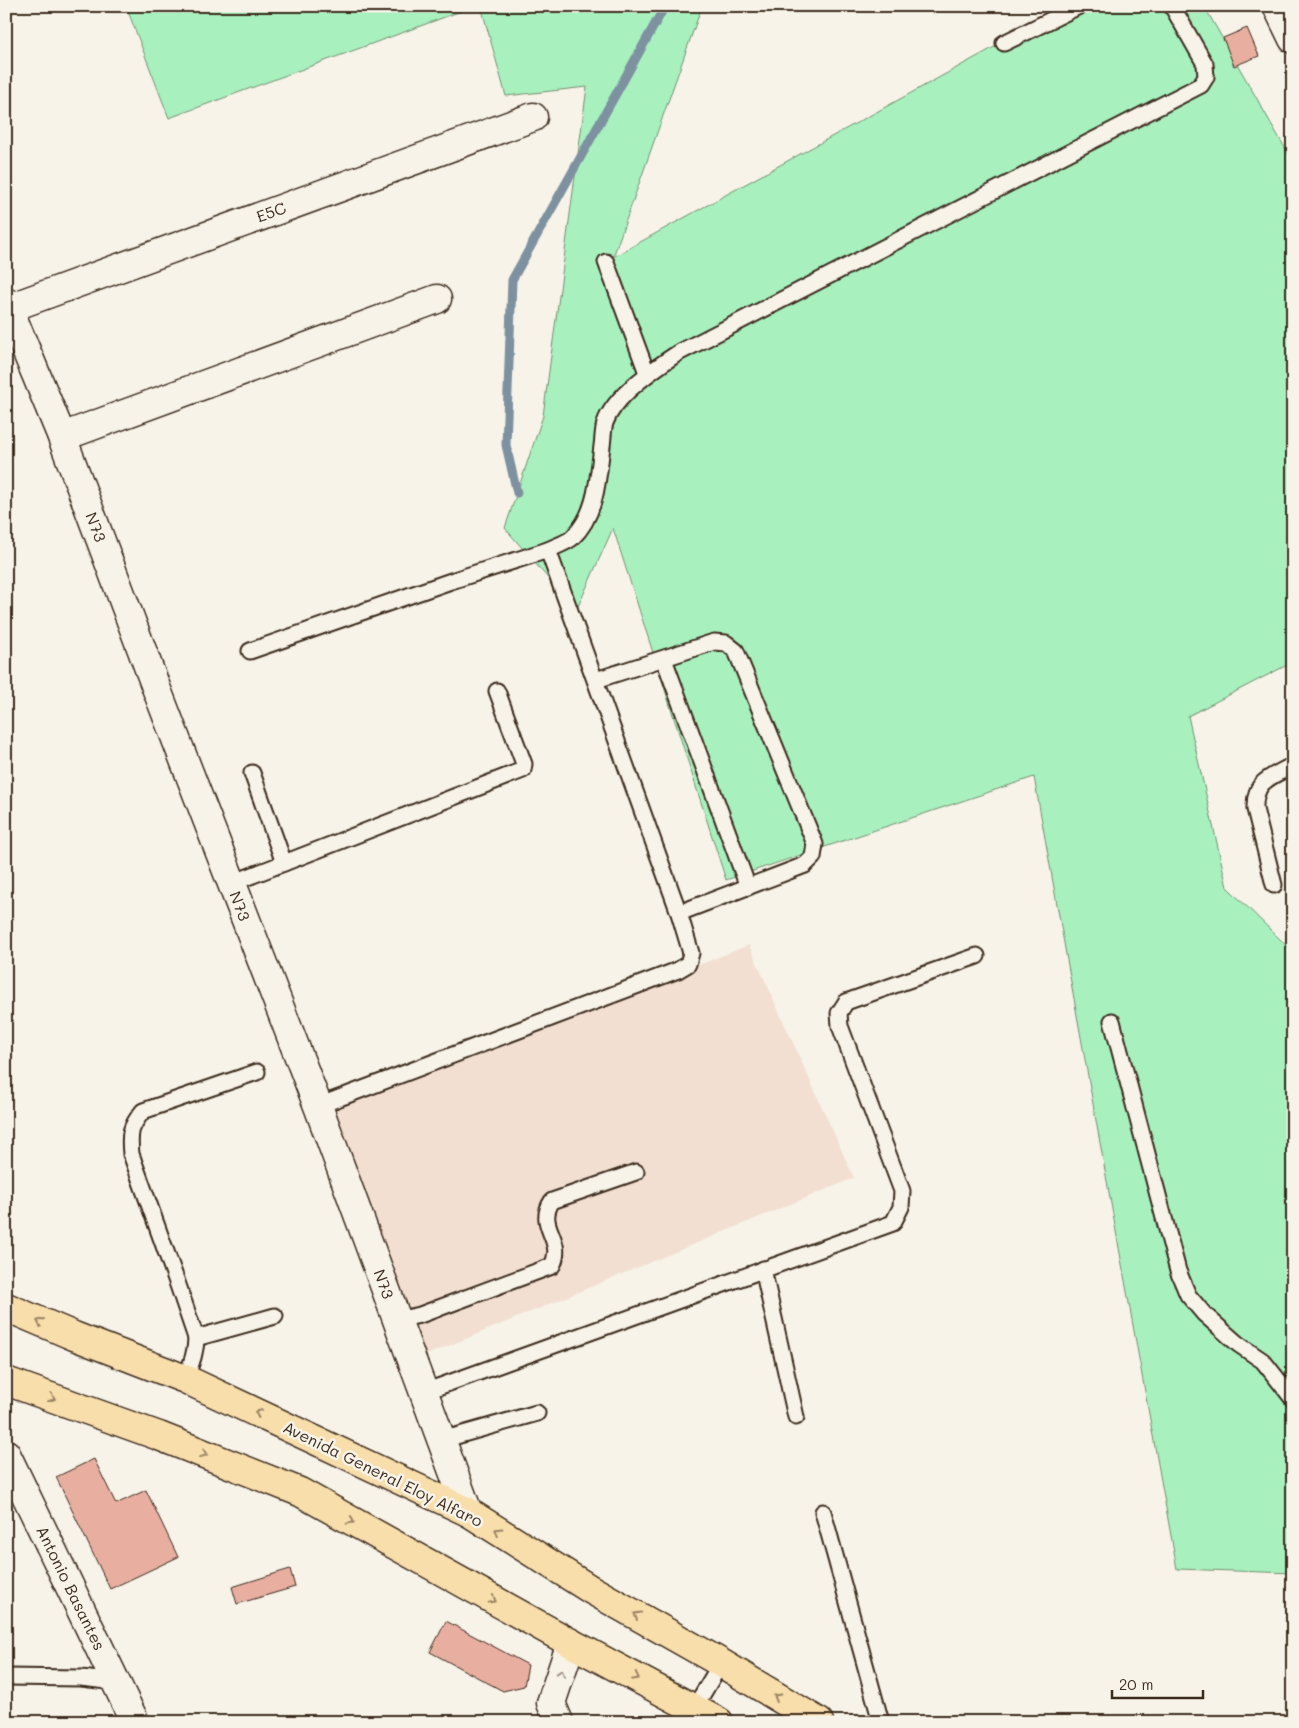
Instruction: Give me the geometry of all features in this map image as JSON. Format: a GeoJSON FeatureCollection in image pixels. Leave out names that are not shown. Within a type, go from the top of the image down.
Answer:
{"type":"FeatureCollection","features":[{"type":"Feature","properties":{"kind":"main road","name":"Avenida General Eloy Alfaro"},"geometry":{"type":"LineString","coordinates":[[6,1307],[74,1336],[185,1379],[468,1512],[590,1589],[819,1722]]}},
{"type":"Feature","properties":{"kind":"main road"},"geometry":{"type":"LineString","coordinates":[[6,1381],[159,1436],[300,1492],[571,1644],[690,1715],[719,1722]]}},
{"type":"Feature","properties":{"kind":"street"},"geometry":{"type":"LineString","coordinates":[[1277,6],[1293,39]]}},
{"type":"Feature","properties":{"kind":"street","name":"E5C"},"geometry":{"type":"LineString","coordinates":[[8,305],[533,117]]}},
{"type":"Feature","properties":{"kind":"street"},"geometry":{"type":"LineString","coordinates":[[62,437],[437,299]]}},
{"type":"Feature","properties":{"kind":"street","name":"N73"},"geometry":{"type":"LineString","coordinates":[[8,305],[62,437],[318,1106],[468,1512]]}},
{"type":"Feature","properties":{"kind":"street","name":"Antonio Basantes"},"geometry":{"type":"LineString","coordinates":[[6,1454],[135,1722]]}},
{"type":"Feature","properties":{"kind":"street"},"geometry":{"type":"LineString","coordinates":[[559,1722],[551,1703],[571,1644]]}},
{"type":"Feature","properties":{"kind":"lane"},"geometry":{"type":"LineString","coordinates":[[1004,43],[1079,6]]}},
{"type":"Feature","properties":{"kind":"lane"},"geometry":{"type":"LineString","coordinates":[[250,651],[451,581],[548,550],[570,540],[590,514],[605,423],[618,402],[647,373],[678,353],[1201,85],[1206,77],[1205,64],[1172,6]]}},
{"type":"Feature","properties":{"kind":"lane"},"geometry":{"type":"LineString","coordinates":[[606,262],[647,373]]}},
{"type":"Feature","properties":{"kind":"lane"},"geometry":{"type":"LineString","coordinates":[[318,1106],[678,970],[688,964],[691,953],[679,913],[548,550]]}},
{"type":"Feature","properties":{"kind":"lane"},"geometry":{"type":"LineString","coordinates":[[596,680],[714,642],[726,643],[736,651],[814,844],[813,857],[805,865],[679,913]]}},
{"type":"Feature","properties":{"kind":"lane"},"geometry":{"type":"LineString","coordinates":[[664,659],[748,887]]}},
{"type":"Feature","properties":{"kind":"lane"},"geometry":{"type":"LineString","coordinates":[[232,883],[523,770],[524,764],[497,691]]}},
{"type":"Feature","properties":{"kind":"lane"},"geometry":{"type":"LineString","coordinates":[[1274,885],[1255,809],[1255,797],[1259,785],[1293,764]]}},
{"type":"Feature","properties":{"kind":"lane"},"geometry":{"type":"LineString","coordinates":[[252,773],[284,863]]}},
{"type":"Feature","properties":{"kind":"lane"},"geometry":{"type":"LineString","coordinates":[[424,1392],[894,1223],[901,1207],[902,1191],[840,1026],[839,1013],[846,1002],[977,956]]}},
{"type":"Feature","properties":{"kind":"lane"},"geometry":{"type":"LineString","coordinates":[[1112,1021],[1178,1271],[1188,1295],[1204,1314],[1238,1344],[1263,1361],[1293,1399]]}},
{"type":"Feature","properties":{"kind":"lane"},"geometry":{"type":"LineString","coordinates":[[185,1379],[192,1364],[196,1338],[131,1154],[131,1131],[133,1123],[144,1111],[257,1072]]}},
{"type":"Feature","properties":{"kind":"lane"},"geometry":{"type":"LineString","coordinates":[[397,1320],[420,1315],[552,1266],[556,1259],[557,1248],[545,1218],[552,1201],[636,1172]]}},
{"type":"Feature","properties":{"kind":"lane"},"geometry":{"type":"LineString","coordinates":[[763,1269],[796,1417]]}},
{"type":"Feature","properties":{"kind":"lane"},"geometry":{"type":"LineString","coordinates":[[196,1338],[276,1316]]}},
{"type":"Feature","properties":{"kind":"lane"},"geometry":{"type":"LineString","coordinates":[[442,1440],[537,1413]]}},
{"type":"Feature","properties":{"kind":"lane"},"geometry":{"type":"LineString","coordinates":[[823,1512],[881,1722]]}},
{"type":"Feature","properties":{"kind":"lane"},"geometry":{"type":"LineString","coordinates":[[690,1715],[721,1664]]}},
{"type":"Feature","properties":{"kind":"lane"},"geometry":{"type":"LineString","coordinates":[[6,1677],[81,1678],[116,1682]]}},
{"type":"Feature","properties":{"kind":"shaded area"},"geometry":{"type":"Polygon","coordinates":[[[749,945],[854,1178],[412,1361],[321,1114],[749,945]]]}},
{"type":"Feature","properties":{"kind":"green space"},"geometry":{"type":"Polygon","coordinates":[[[126,6],[475,6],[169,118],[126,6]]]}},
{"type":"Feature","properties":{"kind":"green space"},"geometry":{"type":"Polygon","coordinates":[[[481,6],[702,6],[613,257],[1069,6],[1204,6],[1293,162],[1293,662],[1188,716],[1227,887],[1293,952],[1293,1573],[1177,1569],[1034,777],[726,880],[613,528],[576,611],[505,528],[543,416],[587,87],[506,96],[481,6]]]}},
{"type":"Feature","properties":{"kind":"building"},"geometry":{"type":"Polygon","coordinates":[[[1247,28],[1259,56],[1234,66],[1223,38],[1247,28]]]}},
{"type":"Feature","properties":{"kind":"building"},"geometry":{"type":"Polygon","coordinates":[[[94,1459],[116,1504],[146,1490],[178,1557],[110,1589],[56,1477],[94,1459]]]}},
{"type":"Feature","properties":{"kind":"building"},"geometry":{"type":"Polygon","coordinates":[[[290,1569],[295,1587],[237,1604],[232,1587],[290,1569]]]}},
{"type":"Feature","properties":{"kind":"building"},"geometry":{"type":"Polygon","coordinates":[[[446,1621],[528,1665],[524,1686],[503,1691],[430,1652],[446,1621]]]}},
{"type":"Feature","properties":{"kind":"waterway"},"geometry":{"type":"LineString","coordinates":[[517,493],[506,445],[512,280],[665,6]]}}]}
